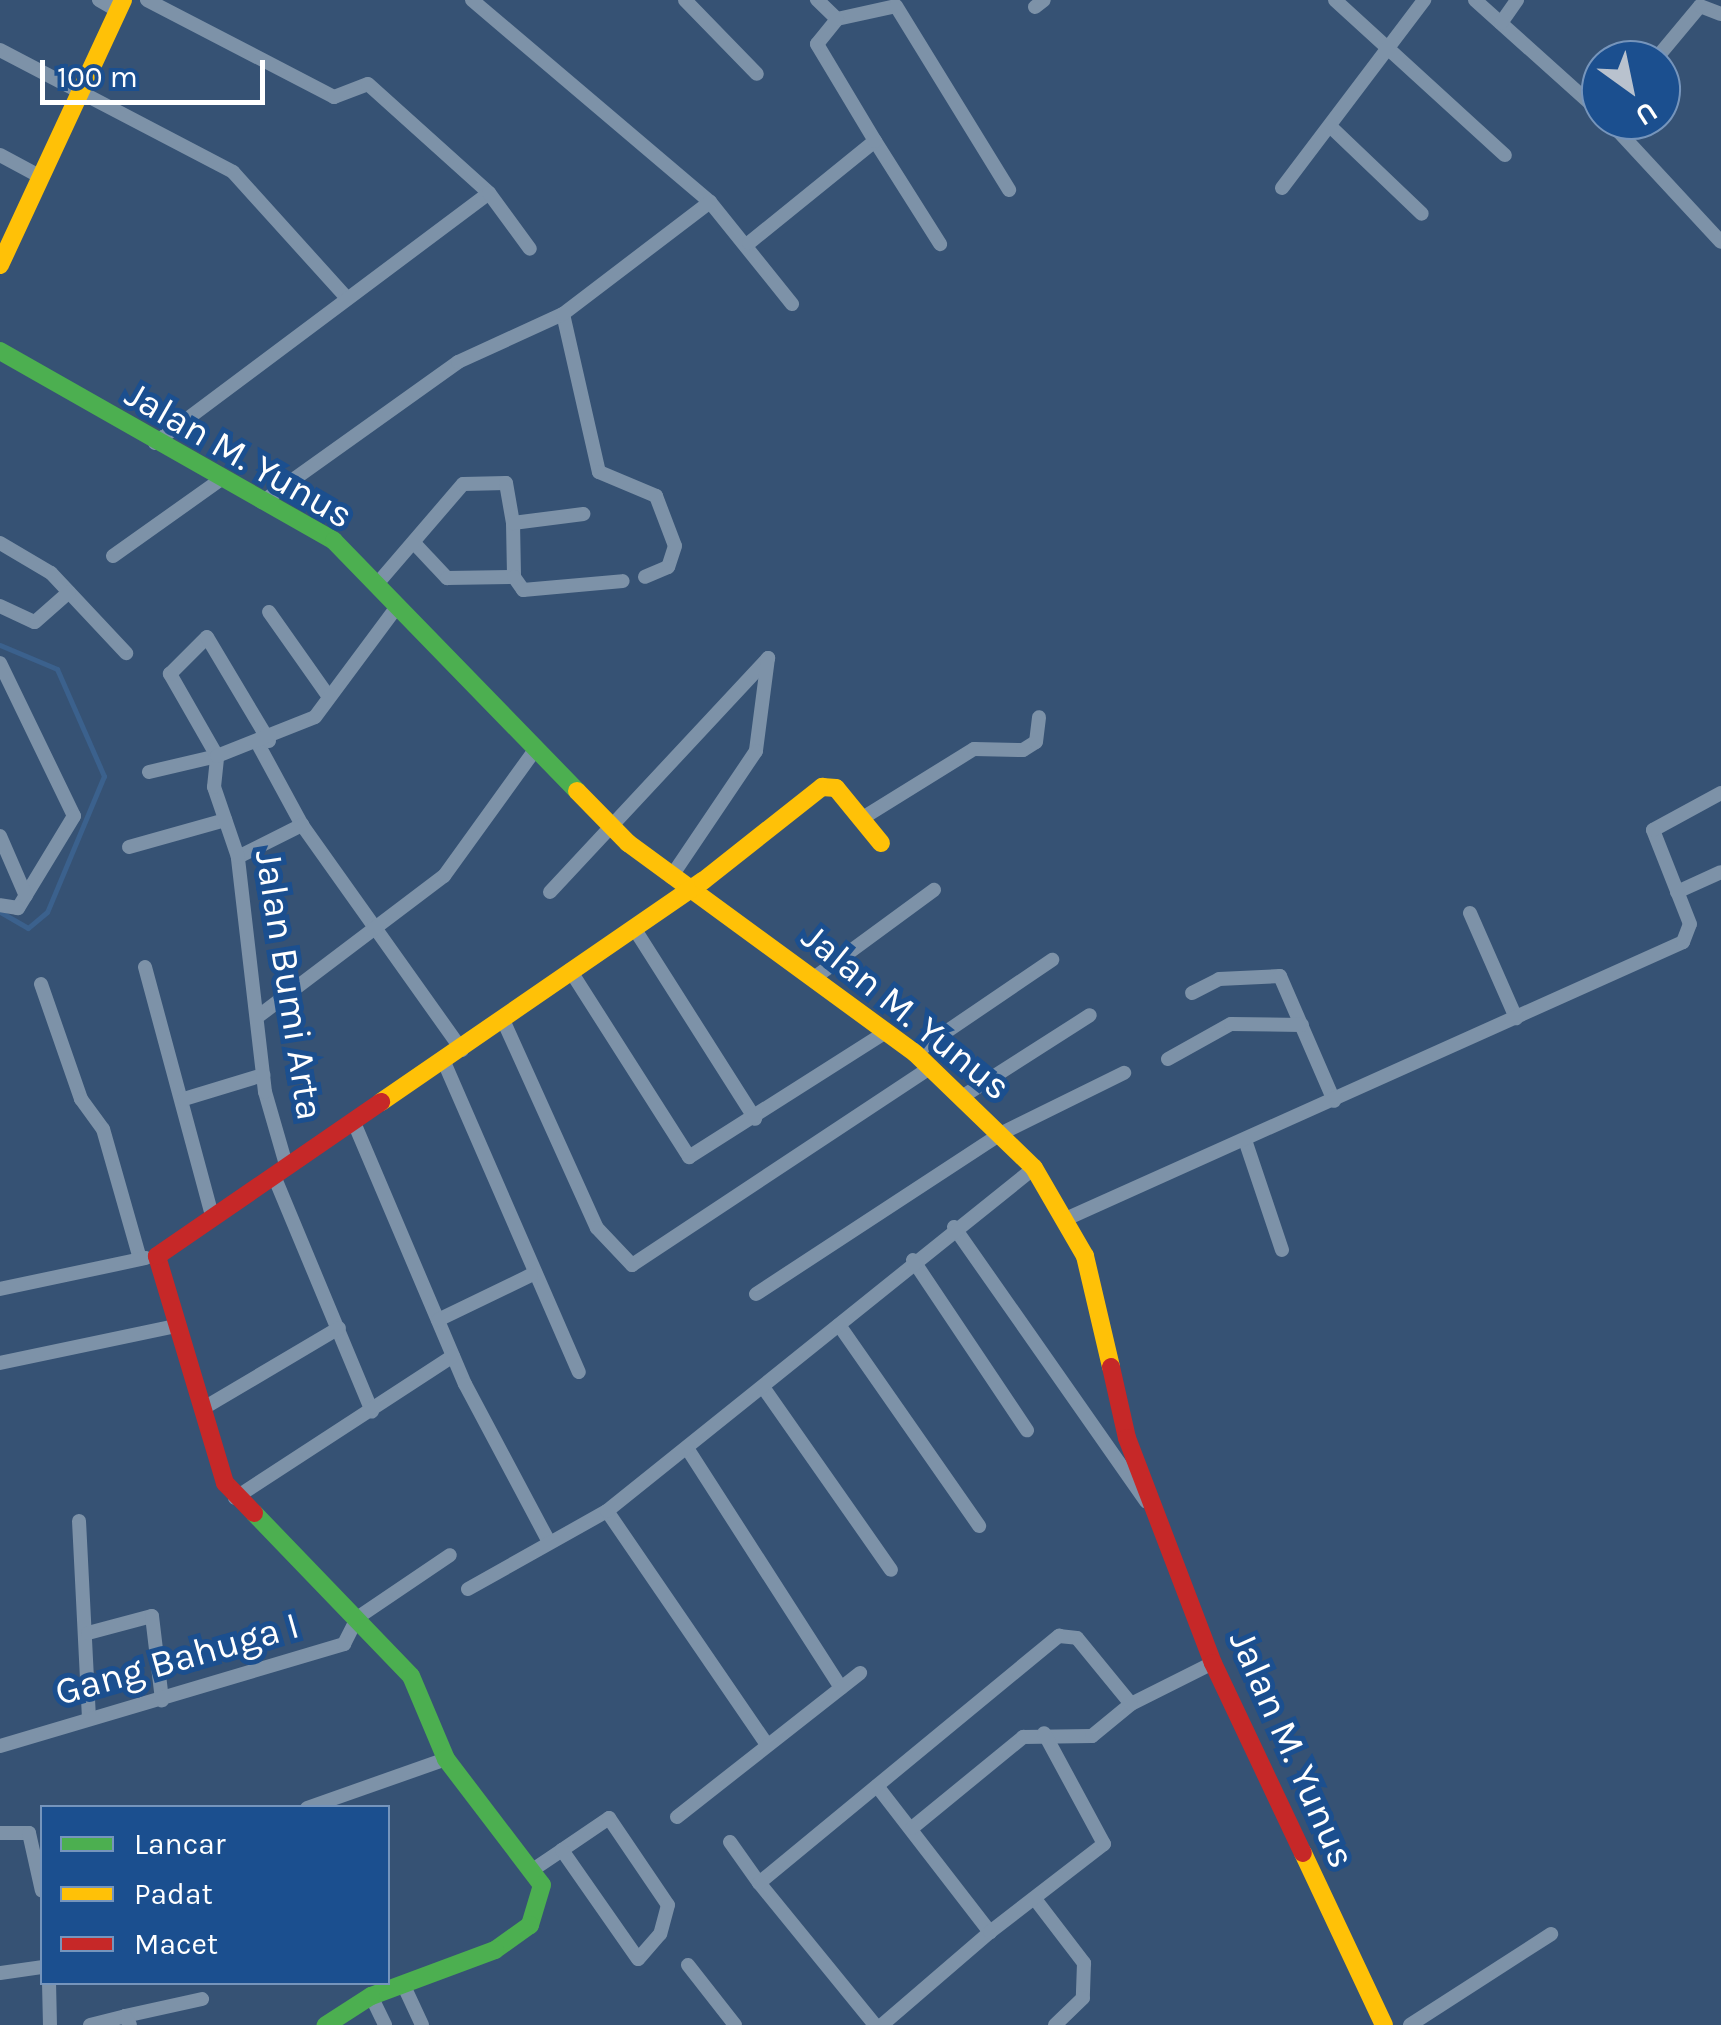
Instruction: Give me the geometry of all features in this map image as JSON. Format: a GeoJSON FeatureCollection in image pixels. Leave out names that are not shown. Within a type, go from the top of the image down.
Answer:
{"type":"FeatureCollection","features":[{"type":"Feature","properties":{"kind":"street"},"geometry":{"type":"LineString","coordinates":[[0,265],[120,5],[99,0]]}},
{"type":"Feature","properties":{"kind":"street"},"geometry":{"type":"LineString","coordinates":[[147,0],[334,97],[368,84],[490,193],[530,250]]}},
{"type":"Feature","properties":{"kind":"street"},"geometry":{"type":"LineString","coordinates":[[472,0],[710,202],[748,243],[792,304]]}},
{"type":"Feature","properties":{"kind":"street"},"geometry":{"type":"LineString","coordinates":[[685,0],[757,74]]}},
{"type":"Feature","properties":{"kind":"street"},"geometry":{"type":"LineString","coordinates":[[817,0],[837,19]]}},
{"type":"Feature","properties":{"kind":"street"},"geometry":{"type":"LineString","coordinates":[[1335,0],[1505,156]]}},
{"type":"Feature","properties":{"kind":"street"},"geometry":{"type":"LineString","coordinates":[[1282,188],[1332,128],[1424,0]]}},
{"type":"Feature","properties":{"kind":"street"},"geometry":{"type":"LineString","coordinates":[[1475,0],[1581,95]]}},
{"type":"Feature","properties":{"kind":"street"},"geometry":{"type":"LineString","coordinates":[[1501,23],[1517,0]]}},
{"type":"Feature","properties":{"kind":"street"},"geometry":{"type":"LineString","coordinates":[[940,244],[817,44],[837,19],[896,6],[1009,190]]}},
{"type":"Feature","properties":{"kind":"street"},"geometry":{"type":"LineString","coordinates":[[1672,40],[1700,6],[1721,14]]}},
{"type":"Feature","properties":{"kind":"street"},"geometry":{"type":"LineString","coordinates":[[0,50],[234,172],[346,297]]}},
{"type":"Feature","properties":{"kind":"street"},"geometry":{"type":"LineString","coordinates":[[1332,128],[1422,214]]}},
{"type":"Feature","properties":{"kind":"street"},"geometry":{"type":"LineString","coordinates":[[1627,140],[1721,242]]}},
{"type":"Feature","properties":{"kind":"street"},"geometry":{"type":"LineString","coordinates":[[748,243],[875,141]]}},
{"type":"Feature","properties":{"kind":"street"},"geometry":{"type":"LineString","coordinates":[[0,155],[42,177]]}},
{"type":"Feature","properties":{"kind":"street"},"geometry":{"type":"LineString","coordinates":[[155,443],[490,193]]}},
{"type":"Feature","properties":{"kind":"street"},"geometry":{"type":"LineString","coordinates":[[262,502],[458,362],[563,314],[710,202]]}},
{"type":"Feature","properties":{"kind":"street"},"geometry":{"type":"LineString","coordinates":[[563,314],[599,472],[656,496],[673,562],[645,577]]}},
{"type":"Feature","properties":{"kind":"street","name":"Jalan M. Yunus"},"geometry":{"type":"LineString","coordinates":[[0,351],[347,553],[608,824],[671,877],[693,887],[915,1053],[1004,1132],[1034,1168],[1068,1218],[1158,1519],[1214,1663],[1384,2025]]}},
{"type":"Feature","properties":{"kind":"street"},"geometry":{"type":"LineString","coordinates":[[113,556],[220,480]]}},
{"type":"Feature","properties":{"kind":"street"},"geometry":{"type":"LineString","coordinates":[[374,580],[415,544],[463,484],[506,482],[513,523],[514,577],[523,590],[622,581]]}},
{"type":"Feature","properties":{"kind":"street"},"geometry":{"type":"LineString","coordinates":[[513,523],[583,514]]}},
{"type":"Feature","properties":{"kind":"street"},"geometry":{"type":"LineString","coordinates":[[0,544],[69,592],[126,653]]}},
{"type":"Feature","properties":{"kind":"street"},"geometry":{"type":"LineString","coordinates":[[415,544],[447,578],[514,577]]}},
{"type":"Feature","properties":{"kind":"street"},"geometry":{"type":"LineString","coordinates":[[0,606],[35,622],[69,592]]}},
{"type":"Feature","properties":{"kind":"street"},"geometry":{"type":"LineString","coordinates":[[149,772],[217,756],[298,730],[396,608]]}},
{"type":"Feature","properties":{"kind":"street"},"geometry":{"type":"LineString","coordinates":[[269,612],[329,696]]}},
{"type":"Feature","properties":{"kind":"street"},"geometry":{"type":"LineString","coordinates":[[217,756],[170,674],[207,638],[264,742],[302,825],[379,927],[462,1050]]}},
{"type":"Feature","properties":{"kind":"street"},"geometry":{"type":"LineString","coordinates":[[550,892],[758,659],[770,660],[756,752],[671,877]]}},
{"type":"Feature","properties":{"kind":"street"},"geometry":{"type":"LineString","coordinates":[[0,664],[74,816],[14,911],[0,905]]}},
{"type":"Feature","properties":{"kind":"street"},"geometry":{"type":"LineString","coordinates":[[864,824],[974,750],[1023,750],[1036,742],[1039,718]]}},
{"type":"Feature","properties":{"kind":"street"},"geometry":{"type":"LineString","coordinates":[[260,1015],[379,927],[464,855],[535,750]]}},
{"type":"Feature","properties":{"kind":"street","name":"Jalan Bumi Arta"},"geometry":{"type":"LineString","coordinates":[[217,756],[224,820],[238,857],[260,1015],[263,1076],[281,1172],[372,1411]]}},
{"type":"Feature","properties":{"kind":"street"},"geometry":{"type":"LineString","coordinates":[[0,1289],[148,1258],[355,1125],[693,887],[822,787],[836,788],[881,843]]}},
{"type":"Feature","properties":{"kind":"street"},"geometry":{"type":"LineString","coordinates":[[1068,1218],[1686,939],[1677,892],[1653,830],[1721,793]]}},
{"type":"Feature","properties":{"kind":"street"},"geometry":{"type":"LineString","coordinates":[[129,847],[224,820]]}},
{"type":"Feature","properties":{"kind":"street"},"geometry":{"type":"LineString","coordinates":[[238,857],[302,825]]}},
{"type":"Feature","properties":{"kind":"street"},"geometry":{"type":"LineString","coordinates":[[0,836],[26,896]]}},
{"type":"Feature","properties":{"kind":"street"},"geometry":{"type":"LineString","coordinates":[[1677,892],[1721,872]]}},
{"type":"Feature","properties":{"kind":"street"},"geometry":{"type":"LineString","coordinates":[[814,978],[934,890]]}},
{"type":"Feature","properties":{"kind":"street"},"geometry":{"type":"LineString","coordinates":[[1470,913],[1516,1018]]}},
{"type":"Feature","properties":{"kind":"street"},"geometry":{"type":"LineString","coordinates":[[634,928],[755,1119]]}},
{"type":"Feature","properties":{"kind":"street"},"geometry":{"type":"LineString","coordinates":[[915,1053],[1052,960]]}},
{"type":"Feature","properties":{"kind":"street"},"geometry":{"type":"LineString","coordinates":[[145,967],[184,1099],[212,1216]]}},
{"type":"Feature","properties":{"kind":"street"},"geometry":{"type":"LineString","coordinates":[[570,970],[686,1156],[755,1119],[886,1032]]}},
{"type":"Feature","properties":{"kind":"street"},"geometry":{"type":"LineString","coordinates":[[1192,993],[1219,979],[1274,973],[1302,1025],[1334,1101]]}},
{"type":"Feature","properties":{"kind":"street"},"geometry":{"type":"LineString","coordinates":[[41,984],[80,1099],[103,1129],[234,1498],[411,1676],[446,1758],[534,1869],[544,1899],[530,1925],[494,1950],[371,1996],[326,2025]]}},
{"type":"Feature","properties":{"kind":"street"},"geometry":{"type":"LineString","coordinates":[[965,1096],[1090,1015]]}},
{"type":"Feature","properties":{"kind":"street"},"geometry":{"type":"LineString","coordinates":[[503,1020],[597,1228],[632,1265],[931,1066]]}},
{"type":"Feature","properties":{"kind":"street"},"geometry":{"type":"LineString","coordinates":[[1168,1059],[1231,1024],[1302,1025]]}},
{"type":"Feature","properties":{"kind":"street"},"geometry":{"type":"LineString","coordinates":[[444,1062],[531,1275],[578,1372]]}},
{"type":"Feature","properties":{"kind":"street"},"geometry":{"type":"LineString","coordinates":[[756,1294],[1004,1132],[1124,1073]]}},
{"type":"Feature","properties":{"kind":"street"},"geometry":{"type":"LineString","coordinates":[[184,1099],[263,1076]]}},
{"type":"Feature","properties":{"kind":"street"},"geometry":{"type":"LineString","coordinates":[[355,1125],[453,1356],[547,1538]]}},
{"type":"Feature","properties":{"kind":"street"},"geometry":{"type":"LineString","coordinates":[[1245,1140],[1282,1250]]}},
{"type":"Feature","properties":{"kind":"street"},"geometry":{"type":"LineString","coordinates":[[468,1588],[547,1538],[607,1511],[839,1326],[954,1227],[1034,1168]]}},
{"type":"Feature","properties":{"kind":"street"},"geometry":{"type":"LineString","coordinates":[[954,1227],[1158,1519]]}},
{"type":"Feature","properties":{"kind":"street"},"geometry":{"type":"LineString","coordinates":[[913,1260],[1027,1430]]}},
{"type":"Feature","properties":{"kind":"street"},"geometry":{"type":"LineString","coordinates":[[438,1320],[531,1275]]}},
{"type":"Feature","properties":{"kind":"street"},"geometry":{"type":"LineString","coordinates":[[0,1363],[175,1326]]}},
{"type":"Feature","properties":{"kind":"street"},"geometry":{"type":"LineString","coordinates":[[839,1326],[979,1526]]}},
{"type":"Feature","properties":{"kind":"street"},"geometry":{"type":"LineString","coordinates":[[202,1409],[339,1328]]}},
{"type":"Feature","properties":{"kind":"street"},"geometry":{"type":"LineString","coordinates":[[234,1498],[453,1356]]}},
{"type":"Feature","properties":{"kind":"street"},"geometry":{"type":"LineString","coordinates":[[763,1386],[891,1570]]}},
{"type":"Feature","properties":{"kind":"street"},"geometry":{"type":"LineString","coordinates":[[687,1448],[842,1688]]}},
{"type":"Feature","properties":{"kind":"street"},"geometry":{"type":"LineString","coordinates":[[607,1511],[768,1744]]}},
{"type":"Feature","properties":{"kind":"street"},"geometry":{"type":"LineString","coordinates":[[79,1521],[90,1716]]}},
{"type":"Feature","properties":{"kind":"street","name":"Gang Bahuga I"},"geometry":{"type":"LineString","coordinates":[[0,1746],[90,1716],[162,1700],[344,1644],[356,1618],[450,1555]]}},
{"type":"Feature","properties":{"kind":"street"},"geometry":{"type":"LineString","coordinates":[[88,1633],[152,1616],[162,1700]]}},
{"type":"Feature","properties":{"kind":"street"},"geometry":{"type":"LineString","coordinates":[[759,1882],[1066,1633],[1131,1704]]}},
{"type":"Feature","properties":{"kind":"street"},"geometry":{"type":"LineString","coordinates":[[912,1828],[1024,1737],[1044,1733],[1087,1739],[1131,1704],[1214,1663]]}},
{"type":"Feature","properties":{"kind":"street"},"geometry":{"type":"LineString","coordinates":[[676,1816],[860,1673]]}},
{"type":"Feature","properties":{"kind":"street"},"geometry":{"type":"LineString","coordinates":[[730,1842],[878,2025],[1104,1844],[1044,1733]]}},
{"type":"Feature","properties":{"kind":"street"},"geometry":{"type":"LineString","coordinates":[[315,1805],[446,1758]]}},
{"type":"Feature","properties":{"kind":"street"},"geometry":{"type":"LineString","coordinates":[[877,1786],[990,1932]]}},
{"type":"Feature","properties":{"kind":"street"},"geometry":{"type":"LineString","coordinates":[[534,1869],[562,1850],[610,1818],[654,1882],[668,1914],[638,1960],[562,1850]]}},
{"type":"Feature","properties":{"kind":"street"},"geometry":{"type":"LineString","coordinates":[[0,1833],[29,1833],[40,1882]]}},
{"type":"Feature","properties":{"kind":"street"},"geometry":{"type":"LineString","coordinates":[[1036,1899],[1084,1963],[1083,1998],[1056,2025]]}},
{"type":"Feature","properties":{"kind":"street"},"geometry":{"type":"LineString","coordinates":[[1410,2025],[1550,1934]]}},
{"type":"Feature","properties":{"kind":"street"},"geometry":{"type":"LineString","coordinates":[[688,1965],[735,2025]]}},
{"type":"Feature","properties":{"kind":"street"},"geometry":{"type":"LineString","coordinates":[[0,1972],[40,1967]]}},
{"type":"Feature","properties":{"kind":"street"},"geometry":{"type":"LineString","coordinates":[[402,1984],[422,2025]]}},
{"type":"Feature","properties":{"kind":"street"},"geometry":{"type":"LineString","coordinates":[[49,1985],[50,2025]]}},
{"type":"Feature","properties":{"kind":"street"},"geometry":{"type":"LineString","coordinates":[[371,1996],[385,2025]]}},
{"type":"Feature","properties":{"kind":"street"},"geometry":{"type":"LineString","coordinates":[[90,2025],[128,2020],[202,1999]]}},
{"type":"Feature","properties":{"kind":"waterway"},"geometry":{"type":"LineString","coordinates":[[0,645],[57,669],[104,776],[47,912],[28,928],[0,912]]}},
{"type":"Feature","properties":{"kind":"traffic: fast"},"geometry":{"type":"LineString","coordinates":[[0,351],[334,541],[577,791]]}},
{"type":"Feature","properties":{"kind":"traffic: fast"},"geometry":{"type":"LineString","coordinates":[[254,1513],[411,1676],[446,1759],[542,1885],[530,1925],[495,1950],[371,1996],[326,2025]]}},
{"type":"Feature","properties":{"kind":"traffic: slow"},"geometry":{"type":"LineString","coordinates":[[0,265],[123,0]]}},
{"type":"Feature","properties":{"kind":"traffic: slow"},"geometry":{"type":"LineString","coordinates":[[381,1102],[703,881],[822,787],[836,788],[881,843]]}},
{"type":"Feature","properties":{"kind":"traffic: slow"},"geometry":{"type":"LineString","coordinates":[[577,791],[628,843],[915,1053],[1034,1168],[1085,1256],[1111,1367]]}},
{"type":"Feature","properties":{"kind":"traffic: slow"},"geometry":{"type":"LineString","coordinates":[[1303,1853],[1384,2025]]}},
{"type":"Feature","properties":{"kind":"traffic: jam"},"geometry":{"type":"LineString","coordinates":[[254,1513],[225,1483],[157,1256],[381,1102]]}},
{"type":"Feature","properties":{"kind":"traffic: jam"},"geometry":{"type":"LineString","coordinates":[[1111,1367],[1127,1438],[1213,1663],[1303,1853]]}}]}
